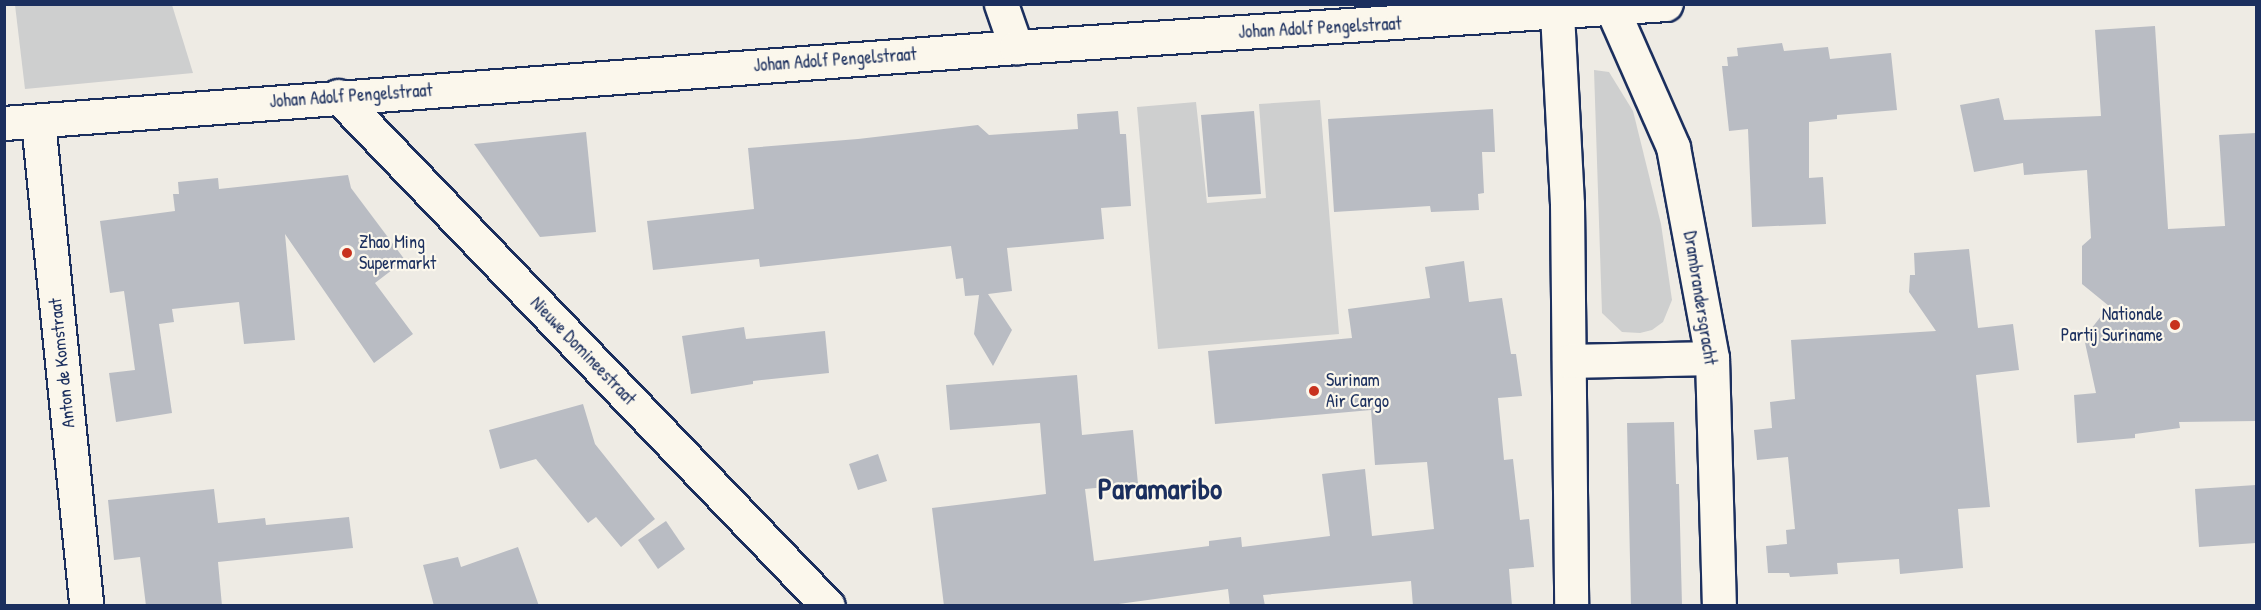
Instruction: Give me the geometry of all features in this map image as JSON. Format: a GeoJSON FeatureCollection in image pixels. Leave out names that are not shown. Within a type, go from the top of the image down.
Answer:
{"type":"FeatureCollection","features":[{"type":"Feature","properties":{"kind":"street"},"geometry":{"type":"LineString","coordinates":[[1001,4],[1016,47]]}},
{"type":"Feature","properties":{"kind":"street","name":"Johan Adolf Pengelstraat"},"geometry":{"type":"LineString","coordinates":[[4,123],[338,96],[1016,47],[1556,9],[1666,4]]}},
{"type":"Feature","properties":{"kind":"street","name":"Drambrandersgracht"},"geometry":{"type":"LineString","coordinates":[[1610,6],[1673,147],[1712,358],[1719,606]]}},
{"type":"Feature","properties":{"kind":"street"},"geometry":{"type":"LineString","coordinates":[[1556,9],[1567,204],[1571,606]]}},
{"type":"Feature","properties":{"kind":"street","name":"Nieuwe Domineestraat"},"geometry":{"type":"LineString","coordinates":[[338,96],[828,606]]}},
{"type":"Feature","properties":{"kind":"street","name":"Anton de Komstraat"},"geometry":{"type":"LineString","coordinates":[[38,121],[86,606]]}},
{"type":"Feature","properties":{"kind":"street"},"geometry":{"type":"LineString","coordinates":[[1569,361],[1712,358]]}},
{"type":"Feature","properties":{"kind":"shaded area"},"geometry":{"type":"Polygon","coordinates":[[[15,5],[172,5],[193,73],[25,89],[15,5]]]}},
{"type":"Feature","properties":{"kind":"shaded area"},"geometry":{"type":"Polygon","coordinates":[[[1594,70],[1609,72],[1633,111],[1661,224],[1672,300],[1663,322],[1652,330],[1640,333],[1622,332],[1602,313],[1594,70]]]}},
{"type":"Feature","properties":{"kind":"shaded area"},"geometry":{"type":"Polygon","coordinates":[[[1320,100],[1339,334],[1158,349],[1137,107],[1196,102],[1207,203],[1266,198],[1259,104],[1320,100]]]}},
{"type":"Feature","properties":{"kind":"building"},"geometry":{"type":"Polygon","coordinates":[[[2155,26],[2168,229],[2225,226],[2219,135],[2256,133],[2256,421],[2179,422],[2180,428],[2135,434],[2135,438],[2077,443],[2074,395],[2096,393],[2084,338],[2109,306],[2082,284],[2082,246],[2091,238],[2087,170],[2024,175],[2023,163],[1974,172],[1960,105],[1999,98],[2004,120],[2101,116],[2095,30],[2155,26]]]}},
{"type":"Feature","properties":{"kind":"building"},"geometry":{"type":"Polygon","coordinates":[[[1782,43],[1784,51],[1828,47],[1830,59],[1891,53],[1897,110],[1837,115],[1837,119],[1809,122],[1809,178],[1823,177],[1826,224],[1752,227],[1748,129],[1729,131],[1722,66],[1728,66],[1727,57],[1738,56],[1737,48],[1782,43]]]}},
{"type":"Feature","properties":{"kind":"building"},"geometry":{"type":"Polygon","coordinates":[[[1493,109],[1495,152],[1482,152],[1484,193],[1478,194],[1479,210],[1431,212],[1430,206],[1334,212],[1328,119],[1493,109]]]}},
{"type":"Feature","properties":{"kind":"building"},"geometry":{"type":"Polygon","coordinates":[[[1118,111],[1120,134],[1126,134],[1131,206],[1101,208],[1104,239],[1007,248],[1012,291],[988,294],[1012,330],[993,366],[974,334],[979,295],[965,296],[963,278],[956,279],[951,246],[760,267],[759,259],[653,270],[647,221],[754,209],[748,148],[858,139],[978,125],[989,135],[1078,129],[1077,114],[1118,111]]]}},
{"type":"Feature","properties":{"kind":"building"},"geometry":{"type":"Polygon","coordinates":[[[1254,111],[1261,194],[1208,197],[1201,115],[1254,111]]]}},
{"type":"Feature","properties":{"kind":"building"},"geometry":{"type":"Polygon","coordinates":[[[586,132],[596,232],[540,237],[474,144],[586,132]]]}},
{"type":"Feature","properties":{"kind":"building"},"geometry":{"type":"Polygon","coordinates":[[[348,175],[351,188],[405,260],[375,283],[413,334],[374,363],[285,234],[295,340],[244,344],[239,302],[172,309],[174,322],[159,324],[172,413],[116,422],[109,373],[135,370],[124,291],[110,293],[100,221],[175,211],[173,194],[179,194],[178,182],[218,178],[219,189],[348,175]]]}},
{"type":"Feature","properties":{"kind":"building"},"geometry":{"type":"Polygon","coordinates":[[[1969,249],[1978,328],[2013,324],[2019,370],[1976,375],[1990,507],[1958,509],[1963,568],[1900,574],[1899,559],[1837,563],[1838,574],[1790,577],[1789,573],[1768,573],[1766,546],[1787,544],[1786,530],[1795,529],[1788,457],[1757,460],[1754,430],[1772,428],[1770,402],[1795,399],[1791,340],[1936,331],[1909,292],[1910,275],[1915,275],[1914,253],[1969,249]]]}},
{"type":"Feature","properties":{"kind":"building"},"geometry":{"type":"Polygon","coordinates":[[[1464,261],[1469,302],[1502,298],[1511,354],[1516,354],[1522,396],[1498,398],[1504,460],[1513,459],[1520,520],[1529,519],[1534,567],[1509,569],[1512,606],[1413,606],[1411,581],[1263,595],[1265,606],[1230,606],[1228,589],[1104,606],[944,606],[932,508],[1046,494],[1040,423],[950,430],[946,385],[1077,375],[1082,435],[1133,430],[1138,484],[1085,489],[1094,561],[1209,546],[1209,541],[1241,537],[1242,547],[1330,536],[1322,474],[1365,469],[1372,536],[1434,529],[1427,462],[1375,465],[1371,410],[1215,424],[1208,351],[1352,338],[1348,309],[1430,298],[1425,267],[1464,261]]]}},
{"type":"Feature","properties":{"kind":"building"},"geometry":{"type":"Polygon","coordinates":[[[744,327],[746,339],[825,331],[829,373],[753,381],[753,384],[691,394],[682,336],[744,327]]]}},
{"type":"Feature","properties":{"kind":"building"},"geometry":{"type":"Polygon","coordinates":[[[583,404],[595,444],[655,519],[621,547],[596,517],[588,523],[536,459],[500,469],[489,430],[583,404]]]}},
{"type":"Feature","properties":{"kind":"building"},"geometry":{"type":"Polygon","coordinates":[[[1674,422],[1676,484],[1679,484],[1682,606],[1631,606],[1627,423],[1674,422]]]}},
{"type":"Feature","properties":{"kind":"building"},"geometry":{"type":"Polygon","coordinates":[[[878,454],[887,481],[858,490],[849,464],[878,454]]]}},
{"type":"Feature","properties":{"kind":"building"},"geometry":{"type":"Polygon","coordinates":[[[2256,485],[2256,543],[2199,547],[2195,489],[2256,485]]]}},
{"type":"Feature","properties":{"kind":"building"},"geometry":{"type":"Polygon","coordinates":[[[214,489],[218,523],[265,518],[266,525],[349,517],[353,548],[218,562],[222,606],[146,606],[140,557],[114,560],[108,500],[214,489]]]}},
{"type":"Feature","properties":{"kind":"building"},"geometry":{"type":"Polygon","coordinates":[[[666,521],[685,549],[658,569],[638,540],[666,521]]]}},
{"type":"Feature","properties":{"kind":"building"},"geometry":{"type":"Polygon","coordinates":[[[518,547],[539,606],[434,606],[423,565],[458,557],[461,567],[518,547]]]}},
{"type":"Feature","properties":{"kind":"place","name":"Zhao Ming Supermarkt"},"geometry":{"type":"Point","coordinates":[347,253]}},
{"type":"Feature","properties":{"kind":"place","name":"Nationale Partij Suriname"},"geometry":{"type":"Point","coordinates":[2175,325]}},
{"type":"Feature","properties":{"kind":"place","name":"Surinam Air Cargo"},"geometry":{"type":"Point","coordinates":[1314,391]}},
{"type":"Feature","properties":{"kind":"district","name":"Paramaribo"},"geometry":{"type":"Point","coordinates":[1160,488]}}]}
